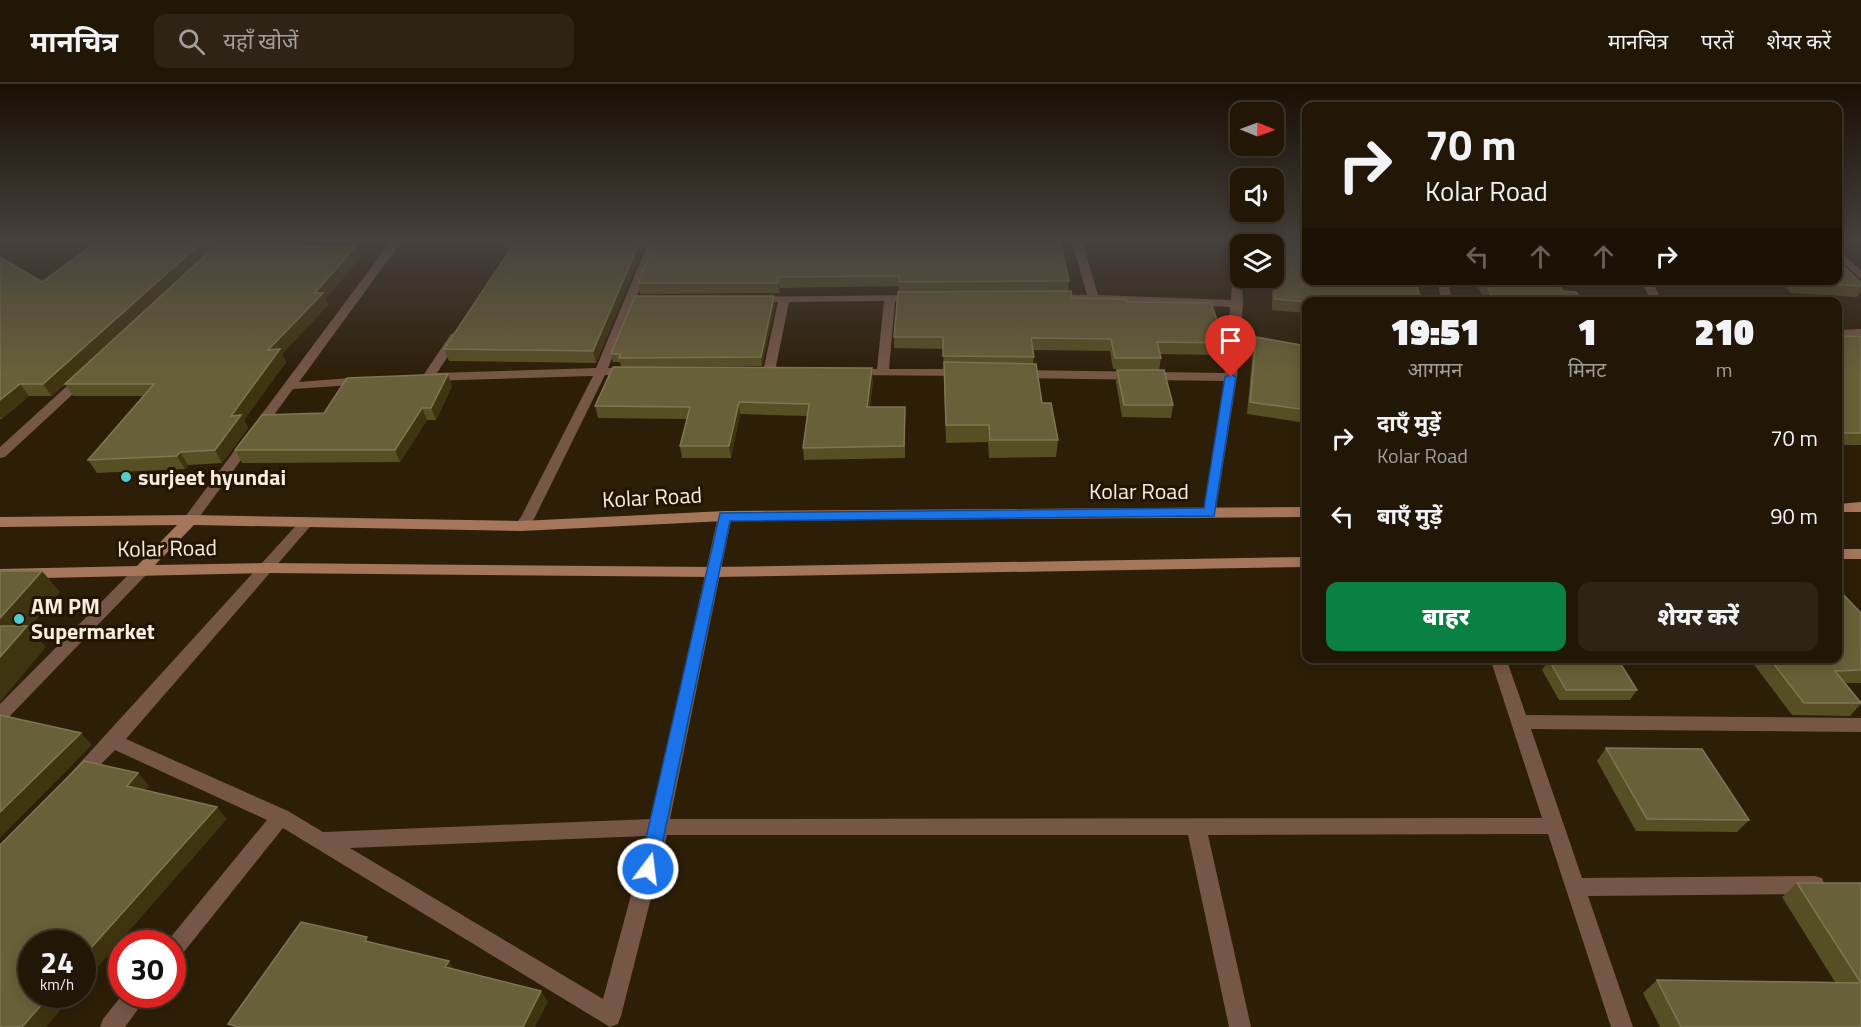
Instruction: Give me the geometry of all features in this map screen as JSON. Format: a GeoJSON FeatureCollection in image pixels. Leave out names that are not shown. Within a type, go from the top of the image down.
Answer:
{"type":"FeatureCollection","features":[{"type":"Feature","properties":{"kind":"main road"},"geometry":{"type":"LineString","coordinates":[[1842,508],[1861,507]]}},
{"type":"Feature","properties":{"kind":"main road","name":"Kolar Road"},"geometry":{"type":"LineString","coordinates":[[0,522],[190,519],[521,525],[725,516],[1302,512]]}},
{"type":"Feature","properties":{"kind":"main road"},"geometry":{"type":"LineString","coordinates":[[141,571],[190,519]]}},
{"type":"Feature","properties":{"kind":"main road"},"geometry":{"type":"LineString","coordinates":[[1842,554],[1861,554]]}},
{"type":"Feature","properties":{"kind":"main road","name":"Kolar Road"},"geometry":{"type":"LineString","coordinates":[[0,574],[267,568],[713,572],[1302,562]]}},
{"type":"Feature","properties":{"kind":"street"},"geometry":{"type":"LineString","coordinates":[[190,519],[365,285]]}},
{"type":"Feature","properties":{"kind":"street"},"geometry":{"type":"LineString","coordinates":[[521,525],[527,519],[601,371],[639,285]]}},
{"type":"Feature","properties":{"kind":"street"},"geometry":{"type":"LineString","coordinates":[[1090,285],[1093,297]]}},
{"type":"Feature","properties":{"kind":"street"},"geometry":{"type":"LineString","coordinates":[[1210,513],[1231,377],[1238,288]]}},
{"type":"Feature","properties":{"kind":"street"},"geometry":{"type":"LineString","coordinates":[[1045,297],[1237,304]]}},
{"type":"Feature","properties":{"kind":"street"},"geometry":{"type":"LineString","coordinates":[[748,299],[926,298]]}},
{"type":"Feature","properties":{"kind":"street"},"geometry":{"type":"LineString","coordinates":[[770,371],[784,299]]}},
{"type":"Feature","properties":{"kind":"street"},"geometry":{"type":"LineString","coordinates":[[883,372],[890,299]]}},
{"type":"Feature","properties":{"kind":"street"},"geometry":{"type":"LineString","coordinates":[[460,328],[422,377],[646,371]]}},
{"type":"Feature","properties":{"kind":"street"},"geometry":{"type":"LineString","coordinates":[[1842,333],[1861,333]]}},
{"type":"Feature","properties":{"kind":"street"},"geometry":{"type":"LineString","coordinates":[[0,454],[94,368]]}},
{"type":"Feature","properties":{"kind":"street"},"geometry":{"type":"LineString","coordinates":[[838,372],[979,374]]}},
{"type":"Feature","properties":{"kind":"street"},"geometry":{"type":"LineString","coordinates":[[1003,374],[1231,377]]}},
{"type":"Feature","properties":{"kind":"street"},"geometry":{"type":"LineString","coordinates":[[290,386],[370,381]]}},
{"type":"Feature","properties":{"kind":"street"},"geometry":{"type":"LineString","coordinates":[[113,741],[281,817],[606,1022],[659,827],[725,516]]}},
{"type":"Feature","properties":{"kind":"street"},"geometry":{"type":"LineString","coordinates":[[64,789],[113,741],[307,522]]}},
{"type":"Feature","properties":{"kind":"street"},"geometry":{"type":"LineString","coordinates":[[0,715],[141,571]]}},
{"type":"Feature","properties":{"kind":"street"},"geometry":{"type":"LineString","coordinates":[[1500,663],[1622,1027]]}},
{"type":"Feature","properties":{"kind":"street"},"geometry":{"type":"LineString","coordinates":[[1519,722],[1861,725]]}},
{"type":"Feature","properties":{"kind":"street"},"geometry":{"type":"LineString","coordinates":[[186,934],[281,817]]}},
{"type":"Feature","properties":{"kind":"street"},"geometry":{"type":"LineString","coordinates":[[1196,826],[1240,1027]]}},
{"type":"Feature","properties":{"kind":"street"},"geometry":{"type":"LineString","coordinates":[[320,841],[659,827],[1554,826]]}},
{"type":"Feature","properties":{"kind":"street"},"geometry":{"type":"LineString","coordinates":[[1575,887],[1837,885]]}},
{"type":"Feature","properties":{"kind":"street"},"geometry":{"type":"LineString","coordinates":[[111,1027],[127,1008]]}},
{"type":"Feature","properties":{"kind":"building"},"geometry":{"type":"Polygon","coordinates":[[[0,285],[154,285],[43,384],[20,384],[0,400],[0,285]]]}},
{"type":"Feature","properties":{"kind":"building"},"geometry":{"type":"Polygon","coordinates":[[[173,285],[322,285],[315,293],[323,293],[268,350],[280,349],[231,416],[241,415],[215,450],[180,452],[177,456],[88,460],[154,384],[65,384],[173,285]]]}},
{"type":"Feature","properties":{"kind":"building"},"geometry":{"type":"Polygon","coordinates":[[[487,285],[621,285],[593,351],[444,349],[487,285]]]}},
{"type":"Feature","properties":{"kind":"building"},"geometry":{"type":"Polygon","coordinates":[[[1284,285],[1417,285],[1420,297],[1302,297],[1302,301],[1275,299],[1275,288],[1284,288],[1284,285]]]}},
{"type":"Feature","properties":{"kind":"building"},"geometry":{"type":"Polygon","coordinates":[[[1487,285],[1559,285],[1563,291],[1576,292],[1579,297],[1492,297],[1487,285]]]}},
{"type":"Feature","properties":{"kind":"building"},"geometry":{"type":"Polygon","coordinates":[[[1071,291],[1072,298],[1126,299],[1127,302],[1211,303],[1225,343],[1157,342],[1161,358],[1115,358],[1111,339],[1031,338],[1034,357],[943,356],[943,337],[894,337],[898,292],[1071,291]]]}},
{"type":"Feature","properties":{"kind":"building"},"geometry":{"type":"Polygon","coordinates":[[[635,296],[774,296],[761,357],[619,358],[621,354],[611,354],[635,296]]]}},
{"type":"Feature","properties":{"kind":"building"},"geometry":{"type":"Polygon","coordinates":[[[1842,336],[1861,336],[1861,433],[1842,433],[1842,336]]]}},
{"type":"Feature","properties":{"kind":"building"},"geometry":{"type":"Polygon","coordinates":[[[1256,337],[1302,345],[1302,409],[1250,402],[1256,337]]]}},
{"type":"Feature","properties":{"kind":"building"},"geometry":{"type":"Polygon","coordinates":[[[944,362],[1036,364],[1042,403],[1051,403],[1058,440],[990,440],[989,425],[946,425],[944,362]]]}},
{"type":"Feature","properties":{"kind":"building"},"geometry":{"type":"Polygon","coordinates":[[[613,367],[872,368],[867,407],[905,407],[904,446],[803,448],[809,404],[739,402],[729,446],[680,446],[690,407],[595,406],[613,367]]]}},
{"type":"Feature","properties":{"kind":"building"},"geometry":{"type":"Polygon","coordinates":[[[1117,370],[1164,370],[1173,405],[1124,405],[1117,370]]]}},
{"type":"Feature","properties":{"kind":"building"},"geometry":{"type":"Polygon","coordinates":[[[448,374],[431,408],[422,408],[395,450],[235,450],[262,415],[324,413],[347,378],[448,374]]]}},
{"type":"Feature","properties":{"kind":"building"},"geometry":{"type":"Polygon","coordinates":[[[0,571],[42,571],[0,618],[0,571]]]}},
{"type":"Feature","properties":{"kind":"building"},"geometry":{"type":"Polygon","coordinates":[[[1842,593],[1861,613],[1861,670],[1835,671],[1861,703],[1804,703],[1773,663],[1842,663],[1842,593]]]}},
{"type":"Feature","properties":{"kind":"building"},"geometry":{"type":"Polygon","coordinates":[[[0,626],[27,626],[0,657],[0,626]]]}},
{"type":"Feature","properties":{"kind":"building"},"geometry":{"type":"Polygon","coordinates":[[[1551,663],[1620,663],[1637,690],[1566,690],[1551,663]]]}},
{"type":"Feature","properties":{"kind":"building"},"geometry":{"type":"Polygon","coordinates":[[[0,715],[81,733],[0,812],[0,715]]]}},
{"type":"Feature","properties":{"kind":"building"},"geometry":{"type":"Polygon","coordinates":[[[1606,748],[1702,749],[1749,820],[1647,819],[1606,748]]]}},
{"type":"Feature","properties":{"kind":"building"},"geometry":{"type":"Polygon","coordinates":[[[84,761],[138,773],[127,786],[217,807],[96,942],[96,930],[18,930],[18,1008],[39,1008],[22,1027],[0,1027],[0,845],[84,761]]]}},
{"type":"Feature","properties":{"kind":"building"},"geometry":{"type":"Polygon","coordinates":[[[1797,883],[1861,883],[1861,983],[1797,883]]]}},
{"type":"Feature","properties":{"kind":"building"},"geometry":{"type":"Polygon","coordinates":[[[301,922],[367,937],[365,941],[449,961],[445,967],[541,991],[523,1027],[238,1027],[228,1024],[301,922]]]}},
{"type":"Feature","properties":{"kind":"building"},"geometry":{"type":"Polygon","coordinates":[[[1657,980],[1861,983],[1861,1027],[1681,1027],[1657,980]]]}},
{"type":"Feature","properties":{"kind":"place","name":"surjeet hyundai"},"geometry":{"type":"Point","coordinates":[126,477]}},
{"type":"Feature","properties":{"kind":"place","name":"AM PM Supermarket"},"geometry":{"type":"Point","coordinates":[19,619]}},
{"type":"Feature","properties":{"kind":"route"},"geometry":{"type":"LineString","coordinates":[[648,869],[725,516],[1210,513],[1231,377]]}}]}
